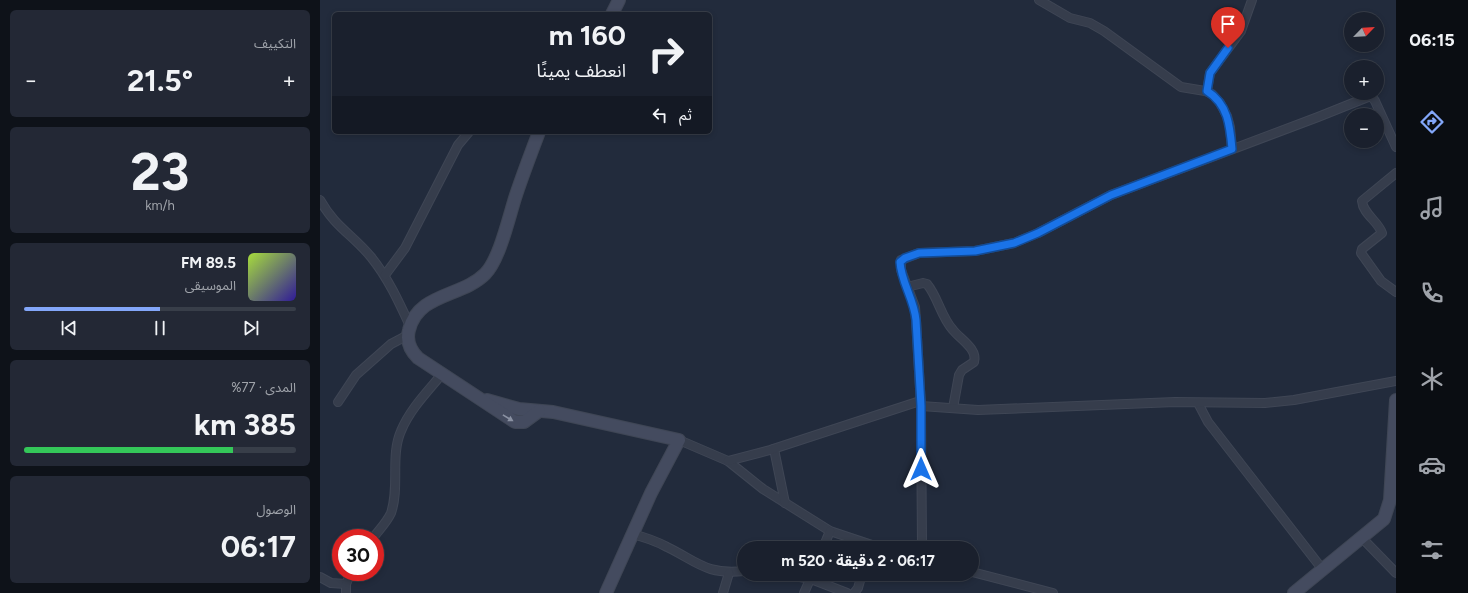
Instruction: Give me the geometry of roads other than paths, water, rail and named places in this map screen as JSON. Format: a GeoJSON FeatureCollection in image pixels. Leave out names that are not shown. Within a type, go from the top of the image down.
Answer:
{"type":"FeatureCollection","features":[{"type":"Feature","properties":{"kind":"street"},"geometry":{"type":"LineString","coordinates":[[613,12],[619,0]]}},
{"type":"Feature","properties":{"kind":"street"},"geometry":{"type":"LineString","coordinates":[[1039,0],[1070,18],[1090,23],[1104,31],[1181,87],[1207,91],[1216,98],[1227,116],[1230,127],[1232,149]]}},
{"type":"Feature","properties":{"kind":"street"},"geometry":{"type":"LineString","coordinates":[[1207,91],[1210,73],[1241,31],[1252,0]]}},
{"type":"Feature","properties":{"kind":"street"},"geometry":{"type":"LineString","coordinates":[[922,541],[921,403],[916,312],[900,262],[908,256],[919,253],[982,250],[1014,243],[1038,233],[1111,195],[1370,96],[1375,101],[1396,147]]}},
{"type":"Feature","properties":{"kind":"street"},"geometry":{"type":"LineString","coordinates":[[385,275],[405,248],[458,145],[467,134]]}},
{"type":"Feature","properties":{"kind":"street"},"geometry":{"type":"LineString","coordinates":[[338,402],[356,376],[391,344],[409,331],[425,305],[478,280],[489,270],[503,237],[538,134]]}},
{"type":"Feature","properties":{"kind":"street"},"geometry":{"type":"LineString","coordinates":[[1396,172],[1362,201],[1364,208],[1378,225],[1382,233],[1361,251],[1364,259],[1377,276],[1396,292]]}},
{"type":"Feature","properties":{"kind":"street"},"geometry":{"type":"LineString","coordinates":[[320,200],[332,219],[370,255],[385,275],[409,331],[408,341],[413,353],[496,410],[519,423],[524,422],[539,411],[553,412],[679,440],[728,461],[763,489],[785,503],[830,531],[855,541]]}},
{"type":"Feature","properties":{"kind":"street"},"geometry":{"type":"LineString","coordinates":[[907,287],[923,283],[928,286],[945,320],[971,349],[975,356],[974,362],[962,370],[959,375],[954,408]]}},
{"type":"Feature","properties":{"kind":"street"},"geometry":{"type":"LineString","coordinates":[[379,529],[390,514],[393,504],[397,443],[400,431],[407,418],[442,374]]}},
{"type":"Feature","properties":{"kind":"street"},"geometry":{"type":"LineString","coordinates":[[728,461],[774,449],[921,403],[978,410],[1114,404],[1239,404],[1280,402],[1396,381]]}},
{"type":"Feature","properties":{"kind":"street"},"geometry":{"type":"LineString","coordinates":[[1294,593],[1391,513],[1390,500],[1396,400]]}},
{"type":"Feature","properties":{"kind":"street"},"geometry":{"type":"LineString","coordinates":[[1198,403],[1208,422],[1323,570]]}},
{"type":"Feature","properties":{"kind":"street"},"geometry":{"type":"LineString","coordinates":[[606,593],[651,493],[679,440]]}},
{"type":"Feature","properties":{"kind":"street"},"geometry":{"type":"LineString","coordinates":[[774,449],[785,503]]}},
{"type":"Feature","properties":{"kind":"street"},"geometry":{"type":"LineString","coordinates":[[826,541],[830,531]]}},
{"type":"Feature","properties":{"kind":"street"},"geometry":{"type":"LineString","coordinates":[[632,534],[668,547],[703,568],[729,573],[737,572]]}},
{"type":"Feature","properties":{"kind":"street"},"geometry":{"type":"LineString","coordinates":[[1362,538],[1396,573]]}},
{"type":"Feature","properties":{"kind":"street"},"geometry":{"type":"LineString","coordinates":[[723,593],[729,573]]}},
{"type":"Feature","properties":{"kind":"street"},"geometry":{"type":"LineString","coordinates":[[979,574],[1053,593]]}},
{"type":"Feature","properties":{"kind":"street"},"geometry":{"type":"LineString","coordinates":[[320,577],[331,582],[346,584]]}},
{"type":"Feature","properties":{"kind":"street"},"geometry":{"type":"LineString","coordinates":[[346,593],[347,581]]}},
{"type":"Feature","properties":{"kind":"street"},"geometry":{"type":"LineString","coordinates":[[804,593],[810,581]]}},
{"type":"Feature","properties":{"kind":"street"},"geometry":{"type":"LineString","coordinates":[[822,581],[847,593]]}},
{"type":"Feature","properties":{"kind":"street"},"geometry":{"type":"LineString","coordinates":[[854,593],[858,588],[860,581]]}}]}
